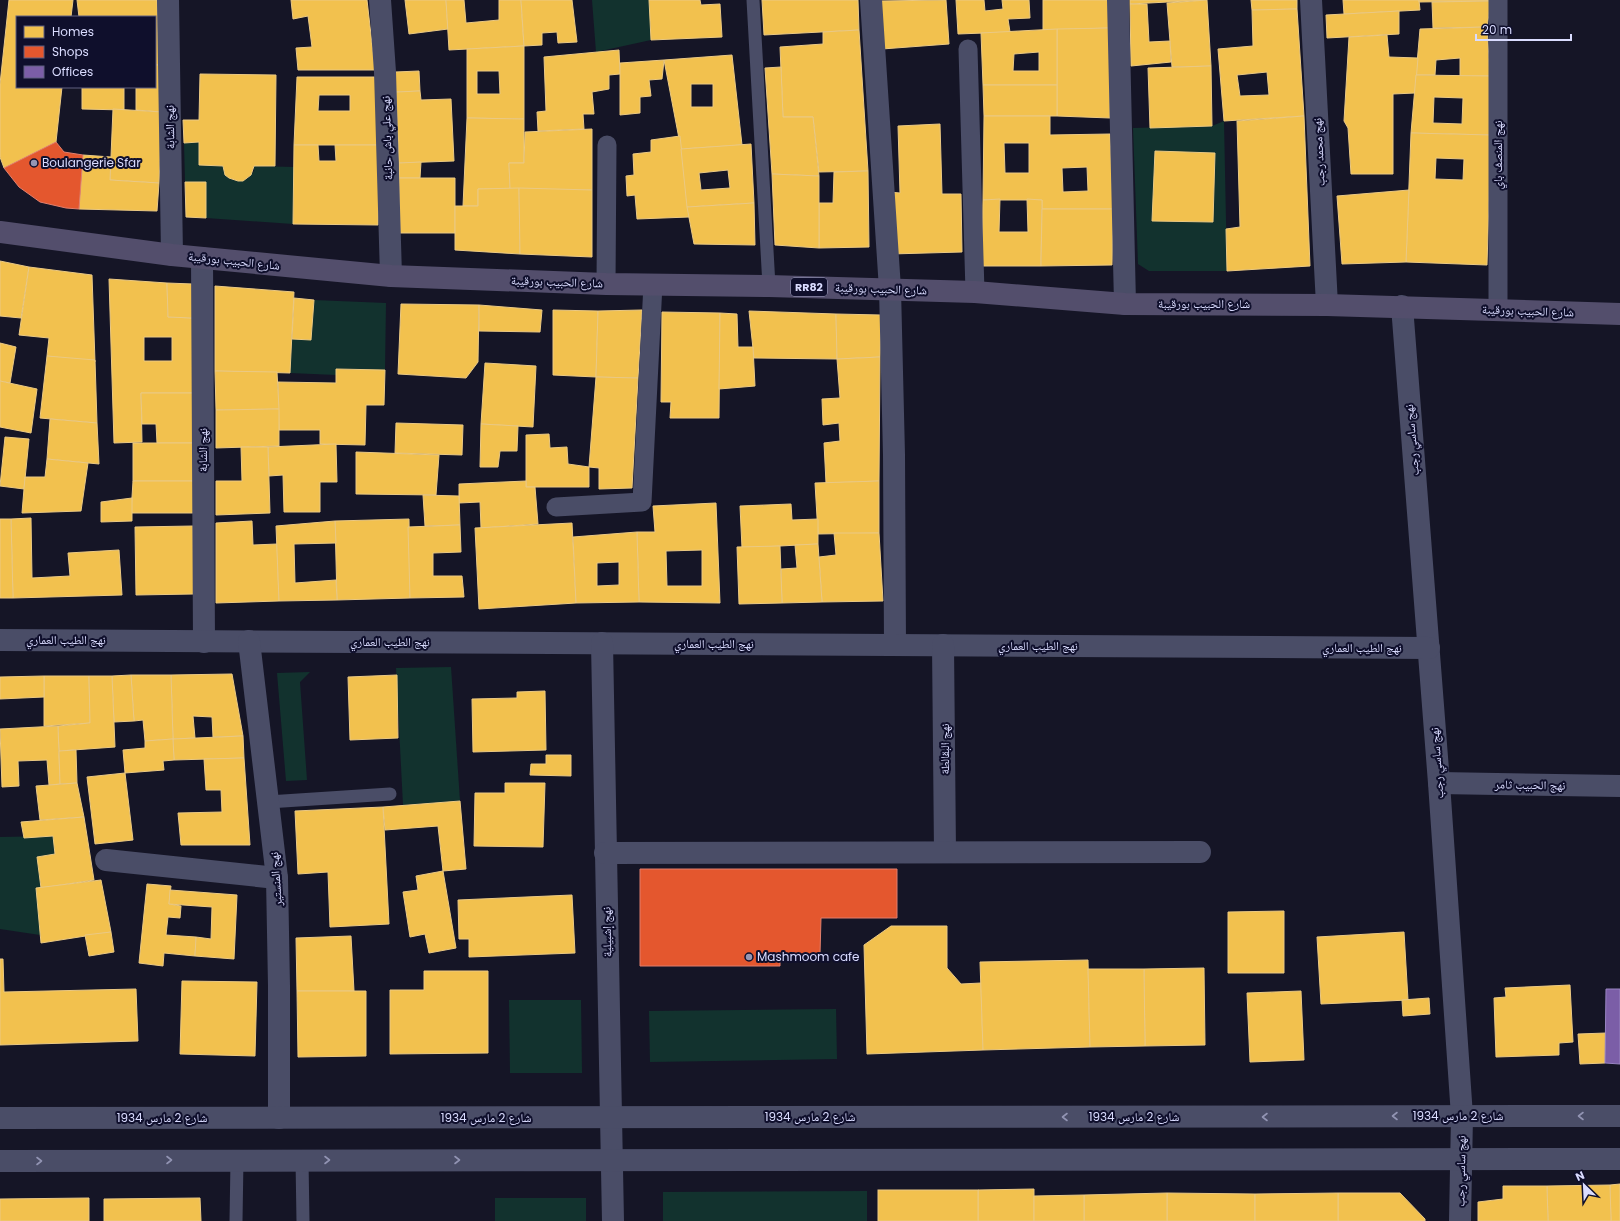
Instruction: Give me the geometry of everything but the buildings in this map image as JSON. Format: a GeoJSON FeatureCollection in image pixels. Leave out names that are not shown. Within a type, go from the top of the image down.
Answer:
{"type":"FeatureCollection","features":[{"type":"Feature","properties":{"kind":"main road","name":"شارع الحبيب بورقيبة"},"geometry":{"type":"LineString","coordinates":[[0,232],[172,255],[391,276],[606,284],[769,286],[976,292],[1125,304],[1327,304],[1620,314]]}},
{"type":"Feature","properties":{"kind":"street","name":"نهج الشابة"},"geometry":{"type":"LineString","coordinates":[[168,0],[172,255]]}},
{"type":"Feature","properties":{"kind":"street","name":"نهج علي باش حانبة"},"geometry":{"type":"LineString","coordinates":[[380,0],[386,72],[391,276]]}},
{"type":"Feature","properties":{"kind":"street"},"geometry":{"type":"LineString","coordinates":[[871,0],[890,289],[894,447],[895,645]]}},
{"type":"Feature","properties":{"kind":"street"},"geometry":{"type":"LineString","coordinates":[[1118,0],[1125,304]]}},
{"type":"Feature","properties":{"kind":"street","name":"نهج محمد رجب"},"geometry":{"type":"LineString","coordinates":[[1311,0],[1327,304]]}},
{"type":"Feature","properties":{"kind":"street","name":"نهج المنصف باي"},"geometry":{"type":"LineString","coordinates":[[1498,0],[1498,310]]}},
{"type":"Feature","properties":{"kind":"street"},"geometry":{"type":"LineString","coordinates":[[968,49],[976,292]]}},
{"type":"Feature","properties":{"kind":"street"},"geometry":{"type":"LineString","coordinates":[[606,284],[607,145]]}},
{"type":"Feature","properties":{"kind":"street","name":"نهج الشابة"},"geometry":{"type":"LineString","coordinates":[[202,258],[204,642]]}},
{"type":"Feature","properties":{"kind":"street"},"geometry":{"type":"LineString","coordinates":[[556,507],[642,502],[653,284]]}},
{"type":"Feature","properties":{"kind":"street","name":"نهج ساسي رجب"},"geometry":{"type":"LineString","coordinates":[[1402,306],[1429,648],[1462,1116],[1460,1221]]}},
{"type":"Feature","properties":{"kind":"street","name":"نهج الطيب العماري"},"geometry":{"type":"LineString","coordinates":[[0,640],[1429,648]]}},
{"type":"Feature","properties":{"kind":"street","name":"نهج المنستير"},"geometry":{"type":"LineString","coordinates":[[249,641],[277,878],[279,1118]]}},
{"type":"Feature","properties":{"kind":"street","name":"نهج إشبيلية"},"geometry":{"type":"LineString","coordinates":[[602,643],[613,1221]]}},
{"type":"Feature","properties":{"kind":"street","name":"نهج البقالطة"},"geometry":{"type":"LineString","coordinates":[[943,645],[946,852]]}},
{"type":"Feature","properties":{"kind":"street","name":"نهج الحبيب ثامر"},"geometry":{"type":"LineString","coordinates":[[1439,783],[1620,786]]}},
{"type":"Feature","properties":{"kind":"street"},"geometry":{"type":"LineString","coordinates":[[605,853],[1200,852]]}},
{"type":"Feature","properties":{"kind":"street"},"geometry":{"type":"LineString","coordinates":[[106,860],[277,878]]}},
{"type":"Feature","properties":{"kind":"street","name":"شارع 2 مارس 1934"},"geometry":{"type":"LineString","coordinates":[[0,1118],[1620,1116]]}},
{"type":"Feature","properties":{"kind":"street"},"geometry":{"type":"LineString","coordinates":[[0,1161],[1620,1159]]}},
{"type":"Feature","properties":{"kind":"lane"},"geometry":{"type":"LineString","coordinates":[[753,0],[769,286]]}},
{"type":"Feature","properties":{"kind":"lane"},"geometry":{"type":"LineString","coordinates":[[268,802],[390,794]]}},
{"type":"Feature","properties":{"kind":"lane"},"geometry":{"type":"LineString","coordinates":[[236,1221],[237,1160]]}},
{"type":"Feature","properties":{"kind":"lane"},"geometry":{"type":"LineString","coordinates":[[302,1160],[303,1221]]}},
{"type":"Feature","properties":{"kind":"green space"},"geometry":{"type":"Polygon","coordinates":[[[592,0],[649,0],[651,40],[596,52],[592,0]]]}},
{"type":"Feature","properties":{"kind":"green space"},"geometry":{"type":"Polygon","coordinates":[[[1224,121],[1227,271],[1149,271],[1138,264],[1133,128],[1212,126],[1224,121]]]}},
{"type":"Feature","properties":{"kind":"green space"},"geometry":{"type":"Polygon","coordinates":[[[199,142],[199,165],[223,166],[225,175],[233,180],[247,179],[254,171],[254,166],[294,167],[293,224],[206,218],[206,182],[185,182],[184,143],[199,142]]]}},
{"type":"Feature","properties":{"kind":"green space"},"geometry":{"type":"Polygon","coordinates":[[[314,300],[386,303],[385,370],[336,369],[336,375],[290,373],[292,339],[311,339],[314,300]]]}},
{"type":"Feature","properties":{"kind":"green space"},"geometry":{"type":"Polygon","coordinates":[[[451,667],[460,801],[403,805],[396,668],[451,667]]]}},
{"type":"Feature","properties":{"kind":"green space"},"geometry":{"type":"Polygon","coordinates":[[[310,672],[300,682],[307,780],[286,781],[277,673],[310,672]]]}},
{"type":"Feature","properties":{"kind":"green space"},"geometry":{"type":"Polygon","coordinates":[[[53,836],[55,854],[37,857],[41,888],[40,935],[0,929],[0,837],[53,836]]]}},
{"type":"Feature","properties":{"kind":"green space"},"geometry":{"type":"Polygon","coordinates":[[[509,1000],[581,1000],[582,1073],[510,1073],[509,1000]]]}},
{"type":"Feature","properties":{"kind":"green space"},"geometry":{"type":"Polygon","coordinates":[[[836,1009],[837,1059],[650,1062],[649,1011],[836,1009]]]}},
{"type":"Feature","properties":{"kind":"green space"},"geometry":{"type":"Polygon","coordinates":[[[867,1191],[867,1221],[663,1221],[663,1192],[867,1191]]]}},
{"type":"Feature","properties":{"kind":"green space"},"geometry":{"type":"Polygon","coordinates":[[[495,1198],[586,1198],[586,1221],[495,1221],[495,1198]]]}},
{"type":"Feature","properties":{"kind":"place","name":"Boulangerie Sfar"},"geometry":{"type":"Point","coordinates":[34,163]}},
{"type":"Feature","properties":{"kind":"place","name":"Mashmoom cafe"},"geometry":{"type":"Point","coordinates":[749,957]}}]}
